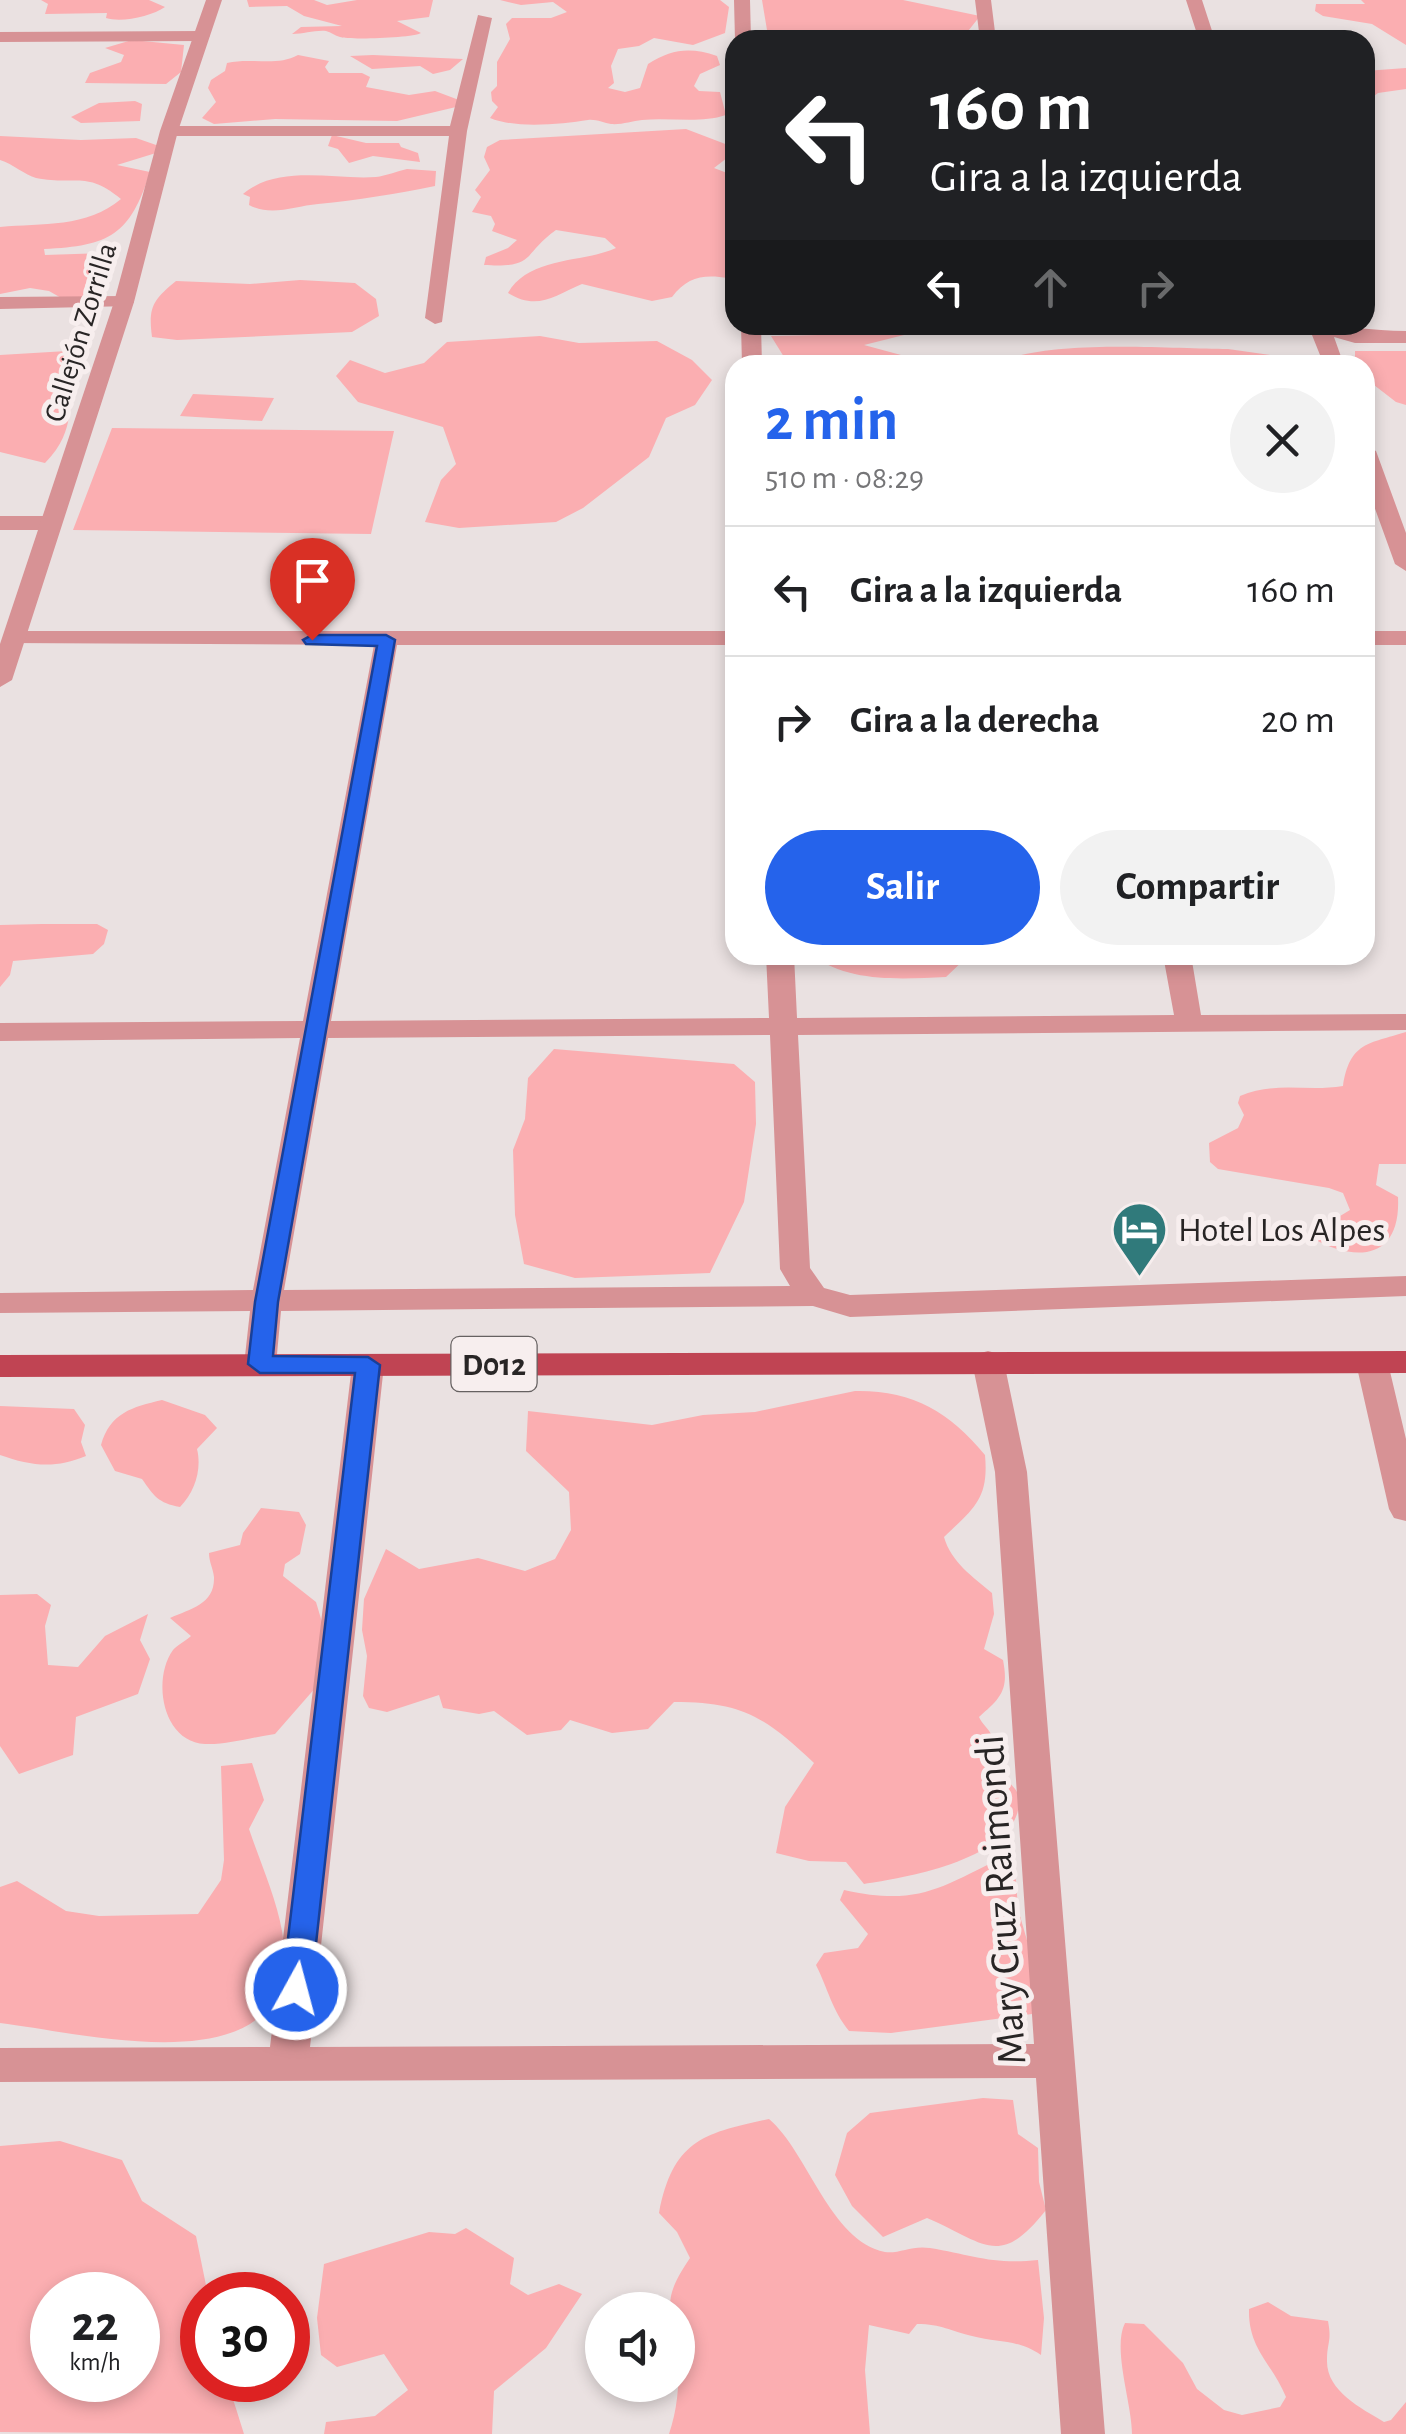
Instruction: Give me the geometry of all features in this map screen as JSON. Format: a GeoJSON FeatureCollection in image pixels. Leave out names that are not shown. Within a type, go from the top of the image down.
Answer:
{"type":"FeatureCollection","features":[{"type":"Feature","properties":{"kind":"main road","name":"D012"},"geometry":{"type":"LineString","coordinates":[[0,1366],[1406,1362]]}},
{"type":"Feature","properties":{"kind":"street","name":"Callejón Zorrilla"},"geometry":{"type":"LineString","coordinates":[[0,680],[124,302],[169,131],[214,0]]}},
{"type":"Feature","properties":{"kind":"street"},"geometry":{"type":"LineString","coordinates":[[742,0],[743,30]]}},
{"type":"Feature","properties":{"kind":"street"},"geometry":{"type":"LineString","coordinates":[[983,0],[987,30]]}},
{"type":"Feature","properties":{"kind":"street"},"geometry":{"type":"LineString","coordinates":[[1194,0],[1204,30]]}},
{"type":"Feature","properties":{"kind":"street"},"geometry":{"type":"LineString","coordinates":[[435,318],[458,131],[484,18]]}},
{"type":"Feature","properties":{"kind":"street"},"geometry":{"type":"LineString","coordinates":[[0,38],[202,36]]}},
{"type":"Feature","properties":{"kind":"street"},"geometry":{"type":"LineString","coordinates":[[169,131],[458,131]]}},
{"type":"Feature","properties":{"kind":"street"},"geometry":{"type":"LineString","coordinates":[[0,303],[124,302]]}},
{"type":"Feature","properties":{"kind":"street"},"geometry":{"type":"LineString","coordinates":[[1348,335],[1406,337]]}},
{"type":"Feature","properties":{"kind":"street"},"geometry":{"type":"LineString","coordinates":[[1375,479],[1406,564]]}},
{"type":"Feature","properties":{"kind":"street"},"geometry":{"type":"LineString","coordinates":[[0,523],[50,523]]}},
{"type":"Feature","properties":{"kind":"street"},"geometry":{"type":"LineString","coordinates":[[15,638],[725,638]]}},
{"type":"Feature","properties":{"kind":"street"},"geometry":{"type":"LineString","coordinates":[[1375,638],[1406,638]]}},
{"type":"Feature","properties":{"kind":"street"},"geometry":{"type":"LineString","coordinates":[[260,1364],[266,1302],[386,640]]}},
{"type":"Feature","properties":{"kind":"street"},"geometry":{"type":"LineString","coordinates":[[781,965],[795,1269],[813,1296]]}},
{"type":"Feature","properties":{"kind":"street"},"geometry":{"type":"LineString","coordinates":[[1179,965],[1188,1024]]}},
{"type":"Feature","properties":{"kind":"street"},"geometry":{"type":"LineString","coordinates":[[0,1032],[1406,1022]]}},
{"type":"Feature","properties":{"kind":"street"},"geometry":{"type":"LineString","coordinates":[[0,1303],[813,1296],[850,1306],[1406,1286]]}},
{"type":"Feature","properties":{"kind":"street","name":"Mary Cruz Raimondi"},"geometry":{"type":"LineString","coordinates":[[988,1362],[1011,1472],[1083,2434]]}},
{"type":"Feature","properties":{"kind":"street"},"geometry":{"type":"LineString","coordinates":[[1372,1363],[1406,1509]]}},
{"type":"Feature","properties":{"kind":"street"},"geometry":{"type":"LineString","coordinates":[[288,2064],[368,1365]]}},
{"type":"Feature","properties":{"kind":"street"},"geometry":{"type":"LineString","coordinates":[[0,2064],[1056,2061]]}},
{"type":"Feature","properties":{"kind":"shaded area"},"geometry":{"type":"Polygon","coordinates":[[[41,0],[149,0],[165,7],[120,20],[106,18],[107,13],[45,14],[48,4],[41,0]]]}},
{"type":"Feature","properties":{"kind":"shaded area"},"geometry":{"type":"Polygon","coordinates":[[[247,0],[314,0],[327,5],[357,0],[433,0],[429,17],[397,21],[421,33],[367,38],[340,37],[326,31],[292,34],[301,27],[342,26],[304,16],[287,6],[249,7],[247,0]]]}},
{"type":"Feature","properties":{"kind":"shaded area"},"geometry":{"type":"Polygon","coordinates":[[[500,0],[720,0],[729,7],[725,33],[693,45],[654,38],[639,46],[618,49],[611,66],[614,83],[608,88],[625,92],[640,88],[648,64],[665,55],[681,51],[707,53],[717,56],[720,65],[700,74],[694,86],[699,91],[720,92],[725,115],[615,124],[591,120],[526,125],[490,118],[498,107],[491,92],[497,86],[497,62],[510,39],[506,24],[512,18],[551,18],[567,12],[553,2],[521,5],[500,0]]]}},
{"type":"Feature","properties":{"kind":"shaded area"},"geometry":{"type":"Polygon","coordinates":[[[762,0],[903,0],[980,16],[969,30],[767,30],[762,0]]]}},
{"type":"Feature","properties":{"kind":"shaded area"},"geometry":{"type":"Polygon","coordinates":[[[1361,0],[1406,0],[1406,45],[1372,24],[1323,16],[1315,11],[1316,4],[1365,4],[1361,0]]]}},
{"type":"Feature","properties":{"kind":"shaded area"},"geometry":{"type":"Polygon","coordinates":[[[132,40],[184,45],[181,72],[166,84],[85,83],[90,73],[121,62],[124,55],[105,48],[132,40]]]}},
{"type":"Feature","properties":{"kind":"shaded area"},"geometry":{"type":"Polygon","coordinates":[[[298,55],[329,61],[325,67],[329,73],[362,73],[370,77],[366,87],[409,95],[435,91],[459,100],[456,107],[397,121],[275,119],[214,124],[202,118],[216,102],[208,88],[211,80],[225,71],[227,63],[290,59],[298,55]]]}},
{"type":"Feature","properties":{"kind":"shaded area"},"geometry":{"type":"Polygon","coordinates":[[[350,56],[463,59],[450,70],[433,74],[420,66],[372,69],[350,56]]]}},
{"type":"Feature","properties":{"kind":"shaded area"},"geometry":{"type":"Polygon","coordinates":[[[1406,68],[1406,89],[1375,95],[1375,70],[1406,68]]]}},
{"type":"Feature","properties":{"kind":"shaded area"},"geometry":{"type":"Polygon","coordinates":[[[99,103],[142,104],[140,121],[81,123],[71,117],[99,103]]]}},
{"type":"Feature","properties":{"kind":"shaded area"},"geometry":{"type":"Polygon","coordinates":[[[686,129],[725,144],[725,160],[714,168],[725,172],[725,278],[696,278],[672,297],[652,301],[582,284],[537,301],[508,293],[517,281],[543,266],[616,248],[605,238],[556,230],[521,262],[484,265],[486,257],[517,240],[492,231],[495,224],[491,216],[472,212],[481,197],[475,190],[490,170],[484,157],[487,147],[500,140],[686,129]]]}},
{"type":"Feature","properties":{"kind":"shaded area"},"geometry":{"type":"Polygon","coordinates":[[[332,135],[366,143],[399,143],[418,153],[420,162],[373,156],[349,163],[338,149],[328,146],[332,135]]]}},
{"type":"Feature","properties":{"kind":"shaded area"},"geometry":{"type":"Polygon","coordinates":[[[0,136],[136,138],[159,146],[156,153],[117,165],[150,172],[134,210],[114,233],[86,245],[44,249],[45,255],[105,253],[107,260],[100,271],[103,284],[91,298],[63,299],[49,291],[30,288],[0,294],[0,227],[79,220],[121,199],[99,185],[36,178],[0,160],[0,136]]]}},
{"type":"Feature","properties":{"kind":"shaded area"},"geometry":{"type":"Polygon","coordinates":[[[407,169],[436,171],[435,186],[275,210],[249,205],[250,197],[243,194],[257,185],[290,176],[376,177],[407,169]]]}},
{"type":"Feature","properties":{"kind":"shaded area"},"geometry":{"type":"Polygon","coordinates":[[[300,280],[355,283],[376,299],[379,316],[352,332],[177,340],[152,337],[154,305],[176,281],[250,284],[300,280]]]}},
{"type":"Feature","properties":{"kind":"shaded area"},"geometry":{"type":"Polygon","coordinates":[[[904,335],[864,345],[901,355],[783,355],[771,336],[904,335]]]}},
{"type":"Feature","properties":{"kind":"shaded area"},"geometry":{"type":"Polygon","coordinates":[[[540,336],[579,343],[657,341],[692,360],[712,380],[695,405],[666,418],[649,457],[583,508],[556,522],[459,528],[425,522],[441,480],[456,464],[443,427],[358,402],[336,376],[350,360],[385,373],[424,363],[447,342],[540,336]]]}},
{"type":"Feature","properties":{"kind":"shaded area"},"geometry":{"type":"Polygon","coordinates":[[[1074,348],[1228,349],[1271,355],[1024,355],[1074,348]]]}},
{"type":"Feature","properties":{"kind":"shaded area"},"geometry":{"type":"Polygon","coordinates":[[[67,351],[82,366],[67,426],[56,450],[45,463],[0,452],[0,355],[67,351]]]}},
{"type":"Feature","properties":{"kind":"shaded area"},"geometry":{"type":"Polygon","coordinates":[[[1355,351],[1406,351],[1406,405],[1375,386],[1375,355],[1355,355],[1355,351]]]}},
{"type":"Feature","properties":{"kind":"shaded area"},"geometry":{"type":"Polygon","coordinates":[[[193,394],[274,398],[262,421],[180,416],[193,394]]]}},
{"type":"Feature","properties":{"kind":"shaded area"},"geometry":{"type":"Polygon","coordinates":[[[112,428],[394,431],[371,534],[73,530],[112,428]]]}},
{"type":"Feature","properties":{"kind":"shaded area"},"geometry":{"type":"Polygon","coordinates":[[[97,924],[108,930],[104,944],[93,954],[13,961],[10,975],[0,987],[0,925],[97,924]]]}},
{"type":"Feature","properties":{"kind":"shaded area"},"geometry":{"type":"Polygon","coordinates":[[[828,965],[959,965],[946,977],[893,978],[842,971],[828,965]]]}},
{"type":"Feature","properties":{"kind":"shaded area"},"geometry":{"type":"Polygon","coordinates":[[[1406,1032],[1406,1164],[1379,1164],[1376,1185],[1398,1197],[1397,1217],[1384,1244],[1360,1253],[1312,1238],[1317,1230],[1350,1210],[1343,1193],[1218,1169],[1210,1162],[1209,1143],[1238,1128],[1244,1115],[1238,1103],[1240,1096],[1265,1089],[1343,1086],[1350,1061],[1363,1047],[1406,1032]]]}},
{"type":"Feature","properties":{"kind":"shaded area"},"geometry":{"type":"Polygon","coordinates":[[[554,1049],[734,1064],[755,1082],[756,1124],[744,1202],[710,1273],[575,1278],[524,1264],[515,1215],[513,1150],[525,1119],[528,1078],[554,1049]]]}},
{"type":"Feature","properties":{"kind":"shaded area"},"geometry":{"type":"Polygon","coordinates":[[[855,1391],[894,1394],[928,1406],[958,1426],[985,1455],[982,1493],[944,1537],[957,1561],[992,1593],[994,1614],[984,1649],[1003,1660],[1005,1670],[1001,1693],[979,1717],[992,1736],[1003,1774],[1019,1799],[1015,1819],[1002,1836],[982,1850],[932,1870],[864,1884],[846,1862],[809,1861],[776,1853],[785,1807],[814,1763],[766,1723],[736,1709],[674,1702],[648,1729],[612,1733],[570,1720],[561,1730],[527,1735],[494,1711],[479,1714],[443,1708],[439,1695],[387,1712],[369,1708],[363,1696],[367,1656],[362,1630],[364,1599],[386,1549],[419,1569],[478,1558],[525,1571],[555,1559],[571,1530],[569,1492],[526,1451],[528,1411],[652,1425],[703,1415],[755,1412],[855,1391]]]}},
{"type":"Feature","properties":{"kind":"shaded area"},"geometry":{"type":"Polygon","coordinates":[[[162,1400],[205,1415],[217,1428],[197,1449],[196,1480],[180,1507],[157,1498],[142,1479],[115,1471],[101,1445],[110,1425],[124,1413],[162,1400]]]}},
{"type":"Feature","properties":{"kind":"shaded area"},"geometry":{"type":"Polygon","coordinates":[[[0,1406],[74,1409],[85,1425],[81,1442],[86,1456],[43,1464],[0,1455],[0,1406]]]}},
{"type":"Feature","properties":{"kind":"shaded area"},"geometry":{"type":"Polygon","coordinates":[[[261,1508],[299,1512],[306,1525],[300,1554],[285,1564],[283,1576],[316,1602],[330,1649],[317,1686],[275,1734],[213,1744],[190,1741],[170,1721],[165,1707],[163,1677],[167,1662],[173,1650],[191,1636],[170,1618],[206,1599],[214,1577],[209,1553],[240,1545],[243,1533],[261,1508]]]}},
{"type":"Feature","properties":{"kind":"shaded area"},"geometry":{"type":"Polygon","coordinates":[[[37,1594],[51,1605],[45,1626],[48,1665],[78,1667],[105,1636],[148,1614],[140,1640],[150,1659],[138,1694],[76,1717],[73,1755],[19,1774],[0,1746],[0,1595],[37,1594]]]}},
{"type":"Feature","properties":{"kind":"shaded area"},"geometry":{"type":"Polygon","coordinates":[[[252,1763],[264,1800],[249,1829],[282,1931],[281,1982],[262,2015],[228,2034],[185,2042],[86,2036],[0,2023],[0,1887],[17,1881],[66,1911],[99,1916],[198,1914],[221,1880],[221,1766],[252,1763]]]}},
{"type":"Feature","properties":{"kind":"shaded area"},"geometry":{"type":"Polygon","coordinates":[[[1001,1858],[1016,1880],[1018,1909],[1043,1996],[1032,2014],[891,2033],[849,2031],[816,1965],[824,1953],[858,1948],[868,1934],[840,1900],[844,1890],[890,1896],[926,1892],[1001,1858]]]}},
{"type":"Feature","properties":{"kind":"shaded area"},"geometry":{"type":"Polygon","coordinates":[[[983,2098],[1013,2100],[1018,2134],[1038,2148],[1039,2182],[1046,2210],[1030,2229],[1003,2245],[977,2242],[927,2218],[883,2237],[852,2206],[835,2175],[847,2133],[870,2113],[983,2098]]]}},
{"type":"Feature","properties":{"kind":"shaded area"},"geometry":{"type":"Polygon","coordinates":[[[769,2119],[796,2152],[834,2214],[866,2244],[885,2252],[923,2247],[995,2260],[1038,2260],[1044,2318],[1041,2355],[1016,2344],[933,2325],[917,2324],[909,2334],[869,2325],[865,2370],[870,2434],[669,2434],[676,2402],[695,2402],[695,2292],[672,2292],[690,2258],[677,2232],[659,2213],[673,2169],[683,2155],[695,2144],[726,2129],[769,2119]]]}},
{"type":"Feature","properties":{"kind":"shaded area"},"geometry":{"type":"Polygon","coordinates":[[[60,2141],[122,2160],[142,2201],[196,2236],[203,2272],[180,2272],[180,2402],[234,2402],[244,2434],[0,2432],[0,2146],[60,2141]]]}},
{"type":"Feature","properties":{"kind":"shaded area"},"geometry":{"type":"Polygon","coordinates":[[[466,2228],[514,2258],[510,2284],[528,2295],[559,2284],[582,2294],[546,2348],[494,2391],[492,2434],[324,2434],[326,2422],[375,2416],[408,2390],[384,2354],[337,2367],[321,2355],[317,2318],[324,2264],[429,2232],[455,2234],[466,2228]]]}},
{"type":"Feature","properties":{"kind":"shaded area"},"geometry":{"type":"Polygon","coordinates":[[[1268,2302],[1291,2316],[1328,2321],[1327,2360],[1332,2381],[1346,2397],[1384,2422],[1391,2420],[1406,2402],[1406,2434],[1132,2434],[1121,2347],[1125,2323],[1144,2324],[1183,2363],[1197,2389],[1224,2410],[1242,2415],[1280,2407],[1286,2397],[1252,2335],[1249,2309],[1268,2302]]]}},
{"type":"Feature","properties":{"kind":"place","name":"Hotel Los Alpes"},"geometry":{"type":"Point","coordinates":[1139,1278]}},
{"type":"Feature","properties":{"kind":"route"},"geometry":{"type":"LineString","coordinates":[[296,1989],[368,1365],[260,1364],[266,1302],[386,640],[312,640]]}}]}
